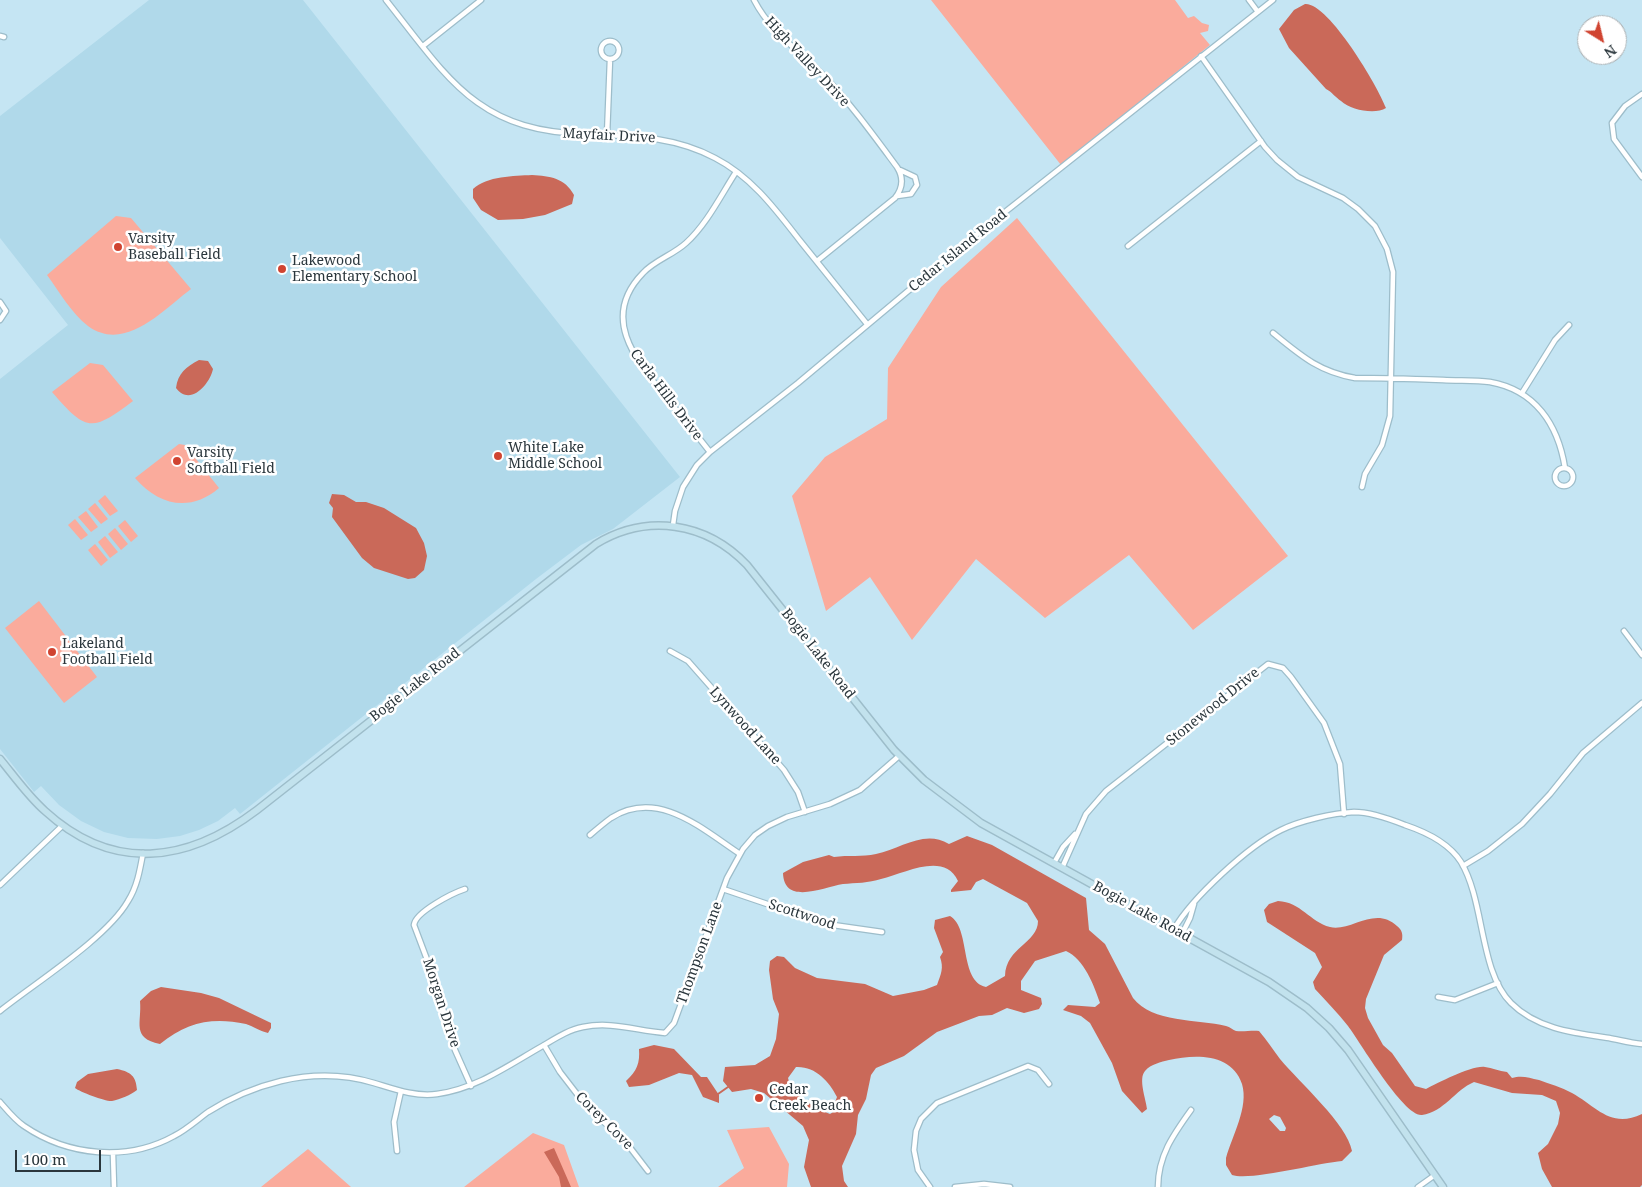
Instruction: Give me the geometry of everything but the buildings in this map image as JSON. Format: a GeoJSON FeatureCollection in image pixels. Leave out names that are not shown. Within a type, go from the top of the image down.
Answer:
{"type":"FeatureCollection","features":[{"type":"Feature","properties":{"kind":"main road","name":"Bogie Lake Road"},"geometry":{"type":"LineString","coordinates":[[0,759],[38,804],[62,826],[103,846],[142,853],[188,848],[210,841],[230,830],[584,552],[606,538],[625,530],[651,525],[674,526],[712,538],[743,560],[899,756],[924,780],[961,810],[1281,989],[1324,1023],[1354,1058],[1443,1187]]}},
{"type":"Feature","properties":{"kind":"street","name":"Mayfair Drive"},"geometry":{"type":"LineString","coordinates":[[386,0],[460,90],[493,114],[516,124],[543,131],[644,136],[677,142],[712,156],[736,172],[765,198],[867,324]]}},
{"type":"Feature","properties":{"kind":"street"},"geometry":{"type":"LineString","coordinates":[[423,46],[481,0]]}},
{"type":"Feature","properties":{"kind":"street","name":"High Valley Drive"},"geometry":{"type":"LineString","coordinates":[[754,0],[776,33],[830,82],[899,169],[914,177],[917,185],[911,194],[897,196],[817,261]]}},
{"type":"Feature","properties":{"kind":"street"},"geometry":{"type":"LineString","coordinates":[[1249,0],[1258,12]]}},
{"type":"Feature","properties":{"kind":"street","name":"Cedar Island Road"},"geometry":{"type":"LineString","coordinates":[[674,526],[675,511],[683,487],[697,466],[710,452],[798,383],[867,324],[1273,0]]}},
{"type":"Feature","properties":{"kind":"street"},"geometry":{"type":"LineString","coordinates":[[610,42],[617,44],[619,50],[616,57],[610,59],[604,56],[601,50],[604,44],[610,42]]}},
{"type":"Feature","properties":{"kind":"street"},"geometry":{"type":"LineString","coordinates":[[1201,56],[1261,141],[1277,160],[1298,176],[1343,198],[1358,209],[1375,226],[1383,241],[1393,272],[1390,416],[1386,436],[1365,474],[1362,487]]}},
{"type":"Feature","properties":{"kind":"street"},"geometry":{"type":"LineString","coordinates":[[608,135],[610,59]]}},
{"type":"Feature","properties":{"kind":"street"},"geometry":{"type":"LineString","coordinates":[[1642,94],[1625,106],[1612,123],[1614,139],[1642,177]]}},
{"type":"Feature","properties":{"kind":"street"},"geometry":{"type":"LineString","coordinates":[[1128,246],[1261,141]]}},
{"type":"Feature","properties":{"kind":"street"},"geometry":{"type":"LineString","coordinates":[[897,196],[902,182],[899,169]]}},
{"type":"Feature","properties":{"kind":"street","name":"Carla Hills Drive"},"geometry":{"type":"LineString","coordinates":[[710,452],[634,357],[625,336],[624,313],[628,296],[639,277],[651,266],[678,249],[691,238],[736,172]]}},
{"type":"Feature","properties":{"kind":"street"},"geometry":{"type":"LineString","coordinates":[[0,302],[6,311],[0,320]]}},
{"type":"Feature","properties":{"kind":"street"},"geometry":{"type":"LineString","coordinates":[[1522,394],[1555,340],[1569,325]]}},
{"type":"Feature","properties":{"kind":"street"},"geometry":{"type":"LineString","coordinates":[[1273,333],[1308,361],[1334,374],[1355,378],[1488,382],[1515,388],[1534,402],[1548,419],[1558,438],[1565,468]]}},
{"type":"Feature","properties":{"kind":"street"},"geometry":{"type":"LineString","coordinates":[[1565,468],[1571,470],[1574,476],[1570,485],[1564,487],[1556,483],[1555,477],[1557,471],[1565,468]]}},
{"type":"Feature","properties":{"kind":"street"},"geometry":{"type":"LineString","coordinates":[[1624,631],[1642,655]]}},
{"type":"Feature","properties":{"kind":"street","name":"Lynwood Lane"},"geometry":{"type":"LineString","coordinates":[[670,651],[688,661],[784,770],[798,792],[805,812]]}},
{"type":"Feature","properties":{"kind":"street","name":"Stonewood Drive"},"geometry":{"type":"LineString","coordinates":[[1054,863],[1063,847],[1076,833],[1092,805],[1106,791],[1268,664],[1283,668],[1324,723],[1340,764],[1344,814]]}},
{"type":"Feature","properties":{"kind":"street"},"geometry":{"type":"LineString","coordinates":[[1463,866],[1488,851],[1522,824],[1550,794],[1583,753],[1642,703]]}},
{"type":"Feature","properties":{"kind":"street","name":"Thompson Lane"},"geometry":{"type":"LineString","coordinates":[[0,1102],[22,1125],[49,1141],[81,1150],[113,1154],[136,1151],[174,1136],[219,1107],[251,1090],[282,1081],[316,1076],[342,1076],[401,1091],[434,1095],[456,1092],[471,1086],[559,1036],[582,1027],[608,1024],[665,1033],[672,1028],[723,889],[740,854],[755,835],[787,817],[830,804],[860,790],[899,756]]}},
{"type":"Feature","properties":{"kind":"street"},"geometry":{"type":"LineString","coordinates":[[590,835],[622,813],[636,808],[660,808],[678,814],[740,854]]}},
{"type":"Feature","properties":{"kind":"street"},"geometry":{"type":"LineString","coordinates":[[1174,929],[1183,914],[1226,871],[1280,830],[1303,822],[1354,812],[1375,816],[1414,828],[1446,846],[1463,866],[1474,892],[1498,984],[1510,1002],[1527,1018],[1543,1025],[1597,1037],[1642,1044]]}},
{"type":"Feature","properties":{"kind":"street"},"geometry":{"type":"LineString","coordinates":[[0,885],[62,826]]}},
{"type":"Feature","properties":{"kind":"street","name":"Stonewood Drive"},"geometry":{"type":"LineString","coordinates":[[1062,868],[1071,852],[1076,833]]}},
{"type":"Feature","properties":{"kind":"street"},"geometry":{"type":"LineString","coordinates":[[0,1011],[102,931],[117,917],[129,901],[136,882],[142,853]]}},
{"type":"Feature","properties":{"kind":"street","name":"Morgan Drive"},"geometry":{"type":"LineString","coordinates":[[465,889],[454,893],[416,919],[414,926],[434,978],[455,1050],[471,1086]]}},
{"type":"Feature","properties":{"kind":"street","name":"Scottwood"},"geometry":{"type":"LineString","coordinates":[[723,889],[826,924],[882,932]]}},
{"type":"Feature","properties":{"kind":"street"},"geometry":{"type":"LineString","coordinates":[[1182,934],[1190,918],[1194,903]]}},
{"type":"Feature","properties":{"kind":"street"},"geometry":{"type":"LineString","coordinates":[[1438,997],[1455,1000],[1498,984]]}},
{"type":"Feature","properties":{"kind":"street","name":"Corey Cove"},"geometry":{"type":"LineString","coordinates":[[544,1045],[560,1072],[587,1107],[625,1141],[648,1171]]}},
{"type":"Feature","properties":{"kind":"street"},"geometry":{"type":"LineString","coordinates":[[930,1187],[918,1170],[914,1140],[921,1119],[932,1107],[961,1092],[1028,1066],[1038,1070],[1049,1084]]}},
{"type":"Feature","properties":{"kind":"street"},"geometry":{"type":"LineString","coordinates":[[397,1152],[394,1122],[401,1091]]}},
{"type":"Feature","properties":{"kind":"street"},"geometry":{"type":"LineString","coordinates":[[1158,1187],[1160,1160],[1166,1146],[1191,1110]]}},
{"type":"Feature","properties":{"kind":"street"},"geometry":{"type":"LineString","coordinates":[[113,1154],[114,1187]]}},
{"type":"Feature","properties":{"kind":"street"},"geometry":{"type":"LineString","coordinates":[[1418,1187],[1435,1175]]}},
{"type":"Feature","properties":{"kind":"street"},"geometry":{"type":"LineString","coordinates":[[955,1187],[984,1184],[1010,1187]]}},
{"type":"Feature","properties":{"kind":"shaded area"},"geometry":{"type":"Polygon","coordinates":[[[149,0],[303,0],[680,477],[613,529],[581,545],[536,579],[240,814],[235,808],[218,821],[199,830],[180,836],[157,839],[128,838],[104,832],[81,821],[59,805],[41,786],[34,792],[0,749],[0,379],[68,325],[0,238],[0,116],[149,0]]]}},
{"type":"Feature","properties":{"kind":"shaded area"},"geometry":{"type":"Polygon","coordinates":[[[931,0],[1175,0],[1188,18],[1194,16],[1202,23],[1209,25],[1208,31],[1200,33],[1210,45],[1061,165],[931,0]]]}},
{"type":"Feature","properties":{"kind":"shaded area"},"geometry":{"type":"Polygon","coordinates":[[[1305,4],[1315,7],[1339,30],[1363,65],[1386,108],[1370,111],[1357,109],[1345,104],[1326,89],[1289,48],[1279,29],[1294,10],[1305,4]]]}},
{"type":"Feature","properties":{"kind":"shaded area"},"geometry":{"type":"Polygon","coordinates":[[[532,175],[551,177],[562,181],[574,195],[572,204],[545,215],[523,219],[498,220],[481,210],[473,198],[473,189],[486,181],[532,175]]]}},
{"type":"Feature","properties":{"kind":"shaded area","name":"Varsity Baseball Field"},"geometry":{"type":"Polygon","coordinates":[[[116,216],[131,218],[191,289],[143,326],[116,335],[102,333],[82,321],[47,275],[116,216]]]}},
{"type":"Feature","properties":{"kind":"shaded area"},"geometry":{"type":"Polygon","coordinates":[[[1017,218],[1288,556],[1193,630],[1129,555],[1045,618],[976,559],[912,640],[870,577],[826,611],[792,496],[825,457],[887,419],[888,368],[941,287],[1017,218]]]}},
{"type":"Feature","properties":{"kind":"shaded area"},"geometry":{"type":"Polygon","coordinates":[[[199,360],[208,361],[213,369],[208,381],[204,387],[193,394],[181,393],[176,388],[181,374],[199,360]]]}},
{"type":"Feature","properties":{"kind":"shaded area"},"geometry":{"type":"Polygon","coordinates":[[[90,363],[103,365],[133,401],[107,419],[90,423],[81,420],[73,414],[52,392],[90,363]]]}},
{"type":"Feature","properties":{"kind":"shaded area","name":"Varsity Softball Field"},"geometry":{"type":"Polygon","coordinates":[[[179,444],[185,445],[219,488],[197,501],[186,503],[164,500],[144,487],[135,478],[179,444]]]}},
{"type":"Feature","properties":{"kind":"shaded area"},"geometry":{"type":"Polygon","coordinates":[[[332,494],[344,495],[356,502],[366,502],[384,508],[416,528],[424,543],[427,556],[424,570],[415,578],[408,579],[374,568],[362,558],[332,517],[333,508],[329,503],[332,494]]]}},
{"type":"Feature","properties":{"kind":"shaded area"},"geometry":{"type":"Polygon","coordinates":[[[105,495],[118,511],[110,516],[98,501],[105,495]]]}},
{"type":"Feature","properties":{"kind":"shaded area"},"geometry":{"type":"Polygon","coordinates":[[[95,503],[108,519],[101,524],[88,509],[95,503]]]}},
{"type":"Feature","properties":{"kind":"shaded area"},"geometry":{"type":"Polygon","coordinates":[[[86,511],[98,527],[91,532],[78,517],[86,511]]]}},
{"type":"Feature","properties":{"kind":"shaded area"},"geometry":{"type":"Polygon","coordinates":[[[75,519],[88,535],[81,540],[68,525],[75,519]]]}},
{"type":"Feature","properties":{"kind":"shaded area"},"geometry":{"type":"Polygon","coordinates":[[[125,520],[138,536],[131,542],[118,526],[125,520]]]}},
{"type":"Feature","properties":{"kind":"shaded area"},"geometry":{"type":"Polygon","coordinates":[[[115,528],[128,544],[121,550],[108,534],[115,528]]]}},
{"type":"Feature","properties":{"kind":"shaded area"},"geometry":{"type":"Polygon","coordinates":[[[105,536],[118,552],[110,558],[98,542],[105,536]]]}},
{"type":"Feature","properties":{"kind":"shaded area"},"geometry":{"type":"Polygon","coordinates":[[[95,544],[108,560],[101,566],[88,550],[95,544]]]}},
{"type":"Feature","properties":{"kind":"shaded area","name":"Lakeland Football Field"},"geometry":{"type":"Polygon","coordinates":[[[39,601],[97,677],[64,703],[5,628],[39,601]]]}},
{"type":"Feature","properties":{"kind":"shaded area"},"geometry":{"type":"Polygon","coordinates":[[[967,836],[992,845],[1086,898],[1089,930],[1105,944],[1133,998],[1141,1006],[1152,1012],[1176,1019],[1226,1026],[1236,1031],[1259,1031],[1280,1059],[1332,1116],[1348,1140],[1352,1151],[1342,1161],[1254,1176],[1232,1175],[1226,1165],[1226,1158],[1242,1112],[1244,1093],[1237,1074],[1230,1066],[1212,1058],[1179,1058],[1153,1065],[1147,1069],[1142,1079],[1147,1109],[1142,1113],[1122,1091],[1112,1063],[1090,1023],[1081,1016],[1063,1010],[1068,1005],[1095,1007],[1100,1003],[1083,966],[1066,951],[1035,961],[1021,981],[1021,990],[1041,998],[1042,1004],[1039,1009],[1024,1013],[1007,1008],[992,1015],[979,1016],[937,1032],[904,1056],[876,1068],[871,1075],[866,1099],[858,1115],[856,1134],[842,1166],[844,1181],[848,1187],[811,1187],[804,1167],[809,1140],[803,1126],[764,1093],[751,1089],[732,1092],[723,1081],[725,1067],[755,1065],[770,1056],[776,1039],[779,1014],[773,999],[769,970],[770,961],[777,956],[784,957],[795,968],[817,978],[865,984],[893,996],[924,990],[937,985],[942,971],[940,957],[943,952],[934,928],[935,920],[950,916],[961,931],[972,975],[978,983],[986,987],[1005,976],[1011,958],[1033,935],[1038,921],[1027,903],[983,879],[976,882],[971,890],[951,892],[958,881],[952,872],[943,867],[923,867],[862,883],[843,884],[806,892],[797,892],[790,889],[785,883],[783,873],[803,862],[829,855],[834,857],[871,855],[922,839],[940,840],[949,844],[967,836]],[[796,1067],[788,1078],[794,1090],[804,1100],[817,1108],[830,1114],[835,1111],[834,1105],[837,1097],[826,1080],[809,1069],[796,1067]],[[1274,1115],[1269,1119],[1280,1131],[1285,1131],[1286,1128],[1280,1117],[1274,1115]]]}},
{"type":"Feature","properties":{"kind":"shaded area"},"geometry":{"type":"Polygon","coordinates":[[[1278,901],[1286,902],[1299,908],[1317,921],[1330,927],[1338,928],[1363,920],[1380,918],[1389,920],[1400,929],[1402,940],[1384,955],[1366,999],[1365,1008],[1368,1018],[1383,1045],[1392,1053],[1415,1086],[1426,1089],[1472,1069],[1485,1067],[1507,1072],[1512,1078],[1529,1078],[1560,1087],[1613,1118],[1631,1118],[1642,1114],[1642,1185],[1640,1187],[1552,1187],[1542,1169],[1538,1153],[1548,1144],[1558,1124],[1560,1113],[1556,1101],[1542,1095],[1512,1093],[1474,1082],[1437,1110],[1422,1115],[1414,1112],[1394,1092],[1348,1026],[1315,989],[1313,982],[1322,967],[1315,953],[1267,922],[1264,910],[1269,904],[1278,901]]]}},
{"type":"Feature","properties":{"kind":"shaded area"},"geometry":{"type":"Polygon","coordinates":[[[161,987],[201,993],[219,998],[271,1023],[271,1028],[268,1033],[246,1024],[211,1021],[190,1026],[160,1044],[151,1041],[141,1034],[140,1001],[151,991],[161,987]]]}},
{"type":"Feature","properties":{"kind":"shaded area"},"geometry":{"type":"Polygon","coordinates":[[[654,1045],[674,1049],[701,1077],[707,1077],[719,1095],[719,1103],[703,1097],[692,1075],[679,1073],[649,1085],[629,1087],[626,1081],[633,1074],[637,1066],[639,1049],[654,1045]]]}},
{"type":"Feature","properties":{"kind":"shaded area"},"geometry":{"type":"Polygon","coordinates":[[[117,1069],[132,1075],[134,1078],[137,1090],[132,1094],[112,1101],[75,1088],[77,1082],[88,1074],[117,1069]]]}},
{"type":"Feature","properties":{"kind":"shaded area"},"geometry":{"type":"Polygon","coordinates":[[[769,1127],[789,1164],[787,1187],[718,1187],[744,1168],[727,1130],[769,1127]]]}},
{"type":"Feature","properties":{"kind":"shaded area"},"geometry":{"type":"Polygon","coordinates":[[[533,1133],[564,1145],[579,1187],[464,1187],[533,1133]]]}},
{"type":"Feature","properties":{"kind":"shaded area"},"geometry":{"type":"Polygon","coordinates":[[[554,1148],[571,1187],[561,1187],[559,1177],[544,1152],[554,1148]]]}},
{"type":"Feature","properties":{"kind":"shaded area"},"geometry":{"type":"Polygon","coordinates":[[[308,1149],[351,1187],[261,1187],[308,1149]]]}},
{"type":"Feature","properties":{"kind":"waterway"},"geometry":{"type":"LineString","coordinates":[[718,1094],[728,1087]]}},
{"type":"Feature","properties":{"kind":"place","name":"Varsity Baseball Field"},"geometry":{"type":"Point","coordinates":[118,247]}},
{"type":"Feature","properties":{"kind":"place","name":"Lakewood Elementary School"},"geometry":{"type":"Point","coordinates":[282,269]}},
{"type":"Feature","properties":{"kind":"place","name":"White Lake Middle School"},"geometry":{"type":"Point","coordinates":[498,456]}},
{"type":"Feature","properties":{"kind":"place","name":"Varsity Softball Field"},"geometry":{"type":"Point","coordinates":[177,461]}},
{"type":"Feature","properties":{"kind":"place","name":"Lakeland Football Field"},"geometry":{"type":"Point","coordinates":[52,652]}},
{"type":"Feature","properties":{"kind":"place","name":"Cedar Creek Beach"},"geometry":{"type":"Point","coordinates":[759,1098]}}]}
